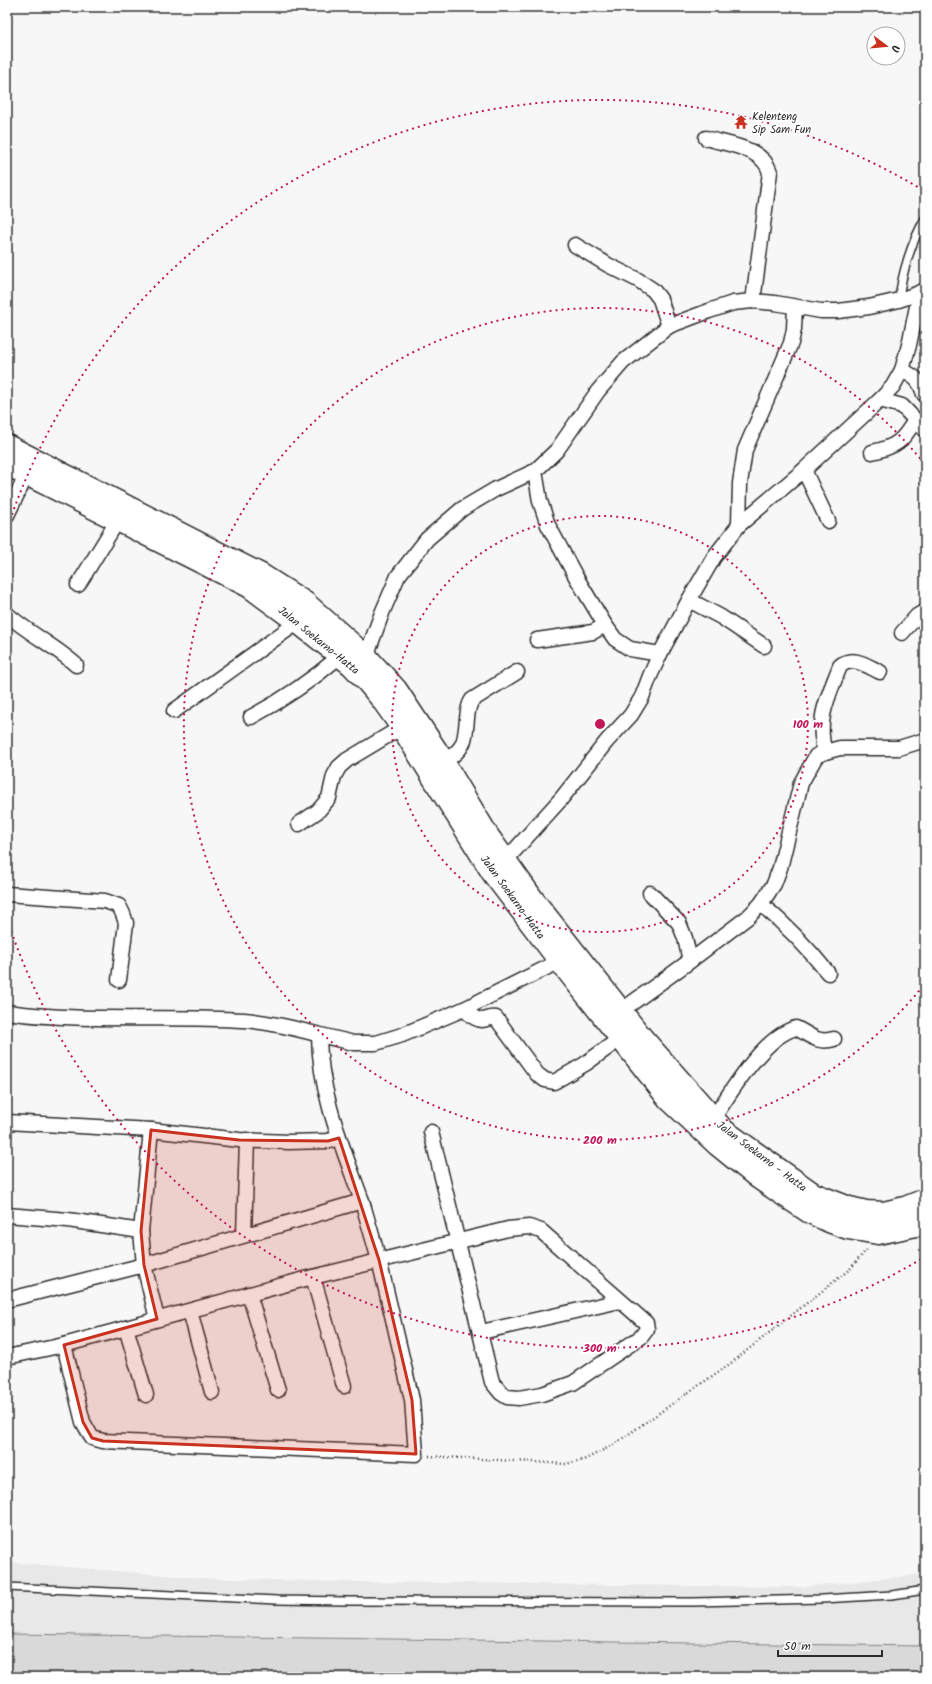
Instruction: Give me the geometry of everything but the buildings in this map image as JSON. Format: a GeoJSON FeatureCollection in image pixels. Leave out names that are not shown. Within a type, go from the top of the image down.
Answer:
{"type":"FeatureCollection","features":[{"type":"Feature","properties":{"kind":"highway"},"geometry":{"type":"LineString","coordinates":[[7,446],[261,575],[305,603],[366,657],[396,690],[443,762],[487,835],[533,900],[567,957]]}},
{"type":"Feature","properties":{"kind":"highway","name":"Jalan Soekarno-Hatta"},"geometry":{"type":"LineString","coordinates":[[7,464],[249,586],[298,622],[340,656],[366,680],[402,727],[493,873],[567,957],[614,1016]]}},
{"type":"Feature","properties":{"kind":"highway","name":"Jalan Soekarno - Hatta"},"geometry":{"type":"LineString","coordinates":[[614,1016],[628,1033],[724,1131],[813,1194],[849,1208],[866,1212],[884,1213],[905,1208],[925,1200]]}},
{"type":"Feature","properties":{"kind":"highway","name":"Jalan Soekarno - Hatta"},"geometry":{"type":"LineString","coordinates":[[628,1033],[669,1099],[717,1144],[759,1178],[808,1210],[829,1221],[848,1228],[878,1233],[916,1225],[925,1221]]}},
{"type":"Feature","properties":{"kind":"street"},"geometry":{"type":"LineString","coordinates":[[706,138],[752,152],[768,164],[770,172],[753,301]]}},
{"type":"Feature","properties":{"kind":"street"},"geometry":{"type":"LineString","coordinates":[[575,245],[653,290],[660,299],[669,326]]}},
{"type":"Feature","properties":{"kind":"street"},"geometry":{"type":"LineString","coordinates":[[366,657],[382,613],[398,576],[427,539],[462,509],[496,489],[535,471],[557,450],[598,391],[623,362],[669,326],[709,310],[733,303],[753,301],[821,311],[838,311],[869,307],[899,300],[922,291]]}},
{"type":"Feature","properties":{"kind":"street"},"geometry":{"type":"LineString","coordinates":[[505,861],[561,800],[607,741],[631,715],[642,697],[660,654],[689,600],[714,557],[739,525],[804,470],[880,400],[892,386],[902,370],[922,291]]}},
{"type":"Feature","properties":{"kind":"street"},"geometry":{"type":"LineString","coordinates":[[739,525],[740,483],[745,450],[791,342],[794,329],[795,307]]}},
{"type":"Feature","properties":{"kind":"street"},"geometry":{"type":"LineString","coordinates":[[902,370],[920,382],[925,394],[915,401],[902,406]]}},
{"type":"Feature","properties":{"kind":"street"},"geometry":{"type":"LineString","coordinates":[[880,400],[902,406],[925,430]]}},
{"type":"Feature","properties":{"kind":"street"},"geometry":{"type":"LineString","coordinates":[[872,452],[886,449],[896,443],[906,435],[915,420]]}},
{"type":"Feature","properties":{"kind":"street"},"geometry":{"type":"LineString","coordinates":[[804,470],[828,521]]}},
{"type":"Feature","properties":{"kind":"street"},"geometry":{"type":"LineString","coordinates":[[535,471],[540,501],[548,525],[576,577],[605,625],[615,639],[630,649],[660,654]]}},
{"type":"Feature","properties":{"kind":"street"},"geometry":{"type":"LineString","coordinates":[[7,514],[26,474]]}},
{"type":"Feature","properties":{"kind":"street"},"geometry":{"type":"LineString","coordinates":[[78,585],[118,520]]}},
{"type":"Feature","properties":{"kind":"street"},"geometry":{"type":"LineString","coordinates":[[689,600],[721,617],[764,646]]}},
{"type":"Feature","properties":{"kind":"street"},"geometry":{"type":"LineString","coordinates":[[902,633],[917,616],[922,613],[925,614]]}},
{"type":"Feature","properties":{"kind":"street"},"geometry":{"type":"LineString","coordinates":[[7,614],[19,625],[47,642],[76,665]]}},
{"type":"Feature","properties":{"kind":"street"},"geometry":{"type":"LineString","coordinates":[[174,711],[298,622]]}},
{"type":"Feature","properties":{"kind":"street"},"geometry":{"type":"LineString","coordinates":[[537,640],[580,635],[593,632],[605,625]]}},
{"type":"Feature","properties":{"kind":"street"},"geometry":{"type":"LineString","coordinates":[[250,717],[276,704],[316,677],[340,656]]}},
{"type":"Feature","properties":{"kind":"street"},"geometry":{"type":"LineString","coordinates":[[825,752],[821,740],[821,720],[840,666],[850,660],[880,672]]}},
{"type":"Feature","properties":{"kind":"street"},"geometry":{"type":"LineString","coordinates":[[443,762],[453,756],[465,739],[468,706],[472,700],[517,672]]}},
{"type":"Feature","properties":{"kind":"street"},"geometry":{"type":"LineString","coordinates":[[299,824],[318,811],[330,798],[334,776],[339,767],[346,760],[402,727]]}},
{"type":"Feature","properties":{"kind":"street"},"geometry":{"type":"LineString","coordinates":[[614,1016],[748,917],[761,904],[774,884],[780,868],[801,783],[816,756],[840,748],[898,748],[925,740]]}},
{"type":"Feature","properties":{"kind":"street"},"geometry":{"type":"LineString","coordinates":[[650,893],[679,923],[685,938],[690,961]]}},
{"type":"Feature","properties":{"kind":"street"},"geometry":{"type":"LineString","coordinates":[[7,894],[104,901],[119,906],[126,923],[119,980]]}},
{"type":"Feature","properties":{"kind":"street"},"geometry":{"type":"LineString","coordinates":[[761,904],[780,920],[828,973]]}},
{"type":"Feature","properties":{"kind":"street"},"geometry":{"type":"LineString","coordinates":[[7,1012],[95,1018],[203,1018],[245,1020],[293,1028],[354,1043],[376,1043],[402,1035],[464,1009],[567,957]]}},
{"type":"Feature","properties":{"kind":"street"},"geometry":{"type":"LineString","coordinates":[[464,1009],[476,1018],[482,1020],[491,1017],[496,1018],[538,1074],[545,1080],[554,1082],[585,1064],[628,1033]]}},
{"type":"Feature","properties":{"kind":"street"},"geometry":{"type":"LineString","coordinates":[[713,1119],[748,1069],[778,1036],[796,1028],[813,1038],[825,1042],[834,1039]]}},
{"type":"Feature","properties":{"kind":"street"},"geometry":{"type":"LineString","coordinates":[[64,1345],[83,1422],[92,1438],[103,1441],[416,1454],[412,1400],[379,1260],[362,1200],[339,1138],[323,1080],[319,1051],[319,1035]]}},
{"type":"Feature","properties":{"kind":"street"},"geometry":{"type":"LineString","coordinates":[[7,1122],[151,1130],[247,1140],[290,1142],[328,1141],[339,1138]]}},
{"type":"Feature","properties":{"kind":"street"},"geometry":{"type":"LineString","coordinates":[[151,1130],[141,1231],[144,1265],[157,1319]]}},
{"type":"Feature","properties":{"kind":"street"},"geometry":{"type":"LineString","coordinates":[[7,1357],[64,1345],[379,1260],[458,1242],[508,1229],[528,1227],[542,1231],[646,1323],[647,1329],[641,1337],[573,1383],[542,1394],[519,1398],[507,1397],[500,1393],[492,1382],[481,1332],[458,1242],[431,1132]]}},
{"type":"Feature","properties":{"kind":"street"},"geometry":{"type":"LineString","coordinates":[[244,1235],[247,1140]]}},
{"type":"Feature","properties":{"kind":"street"},"geometry":{"type":"LineString","coordinates":[[7,1300],[144,1265],[362,1200]]}},
{"type":"Feature","properties":{"kind":"street"},"geometry":{"type":"LineString","coordinates":[[7,1215],[68,1220],[141,1231]]}},
{"type":"Feature","properties":{"kind":"street"},"geometry":{"type":"LineString","coordinates":[[313,1277],[344,1386]]}},
{"type":"Feature","properties":{"kind":"street"},"geometry":{"type":"LineString","coordinates":[[249,1294],[278,1390]]}},
{"type":"Feature","properties":{"kind":"street"},"geometry":{"type":"LineString","coordinates":[[481,1332],[620,1301]]}},
{"type":"Feature","properties":{"kind":"street"},"geometry":{"type":"LineString","coordinates":[[190,1311],[212,1392]]}},
{"type":"Feature","properties":{"kind":"street"},"geometry":{"type":"LineString","coordinates":[[126,1328],[146,1395]]}},
{"type":"Feature","properties":{"kind":"lane"},"geometry":{"type":"LineString","coordinates":[[899,300],[900,286],[904,272],[919,229],[925,219]]}},
{"type":"Feature","properties":{"kind":"lane"},"geometry":{"type":"LineString","coordinates":[[7,1587],[277,1600],[348,1601],[693,1602],[892,1595],[925,1590]]}},
{"type":"Feature","properties":{"kind":"path"},"geometry":{"type":"LineString","coordinates":[[416,1454],[457,1459],[475,1458],[566,1464],[586,1459],[612,1445],[731,1364],[850,1269],[865,1252],[878,1233]]}},
{"type":"Feature","properties":{"kind":"highlighted area"},"geometry":{"type":"Polygon","coordinates":[[[151,1130],[239,1140],[328,1141],[339,1138],[379,1260],[412,1400],[416,1454],[103,1441],[92,1438],[83,1422],[64,1345],[157,1319],[144,1265],[141,1231],[151,1130]]]}},
{"type":"Feature","properties":{"kind":"shaded area"},"geometry":{"type":"Polygon","coordinates":[[[7,1562],[200,1578],[347,1582],[801,1587],[925,1574],[925,1677],[7,1677],[7,1562]]]}},
{"type":"Feature","properties":{"kind":"shaded area"},"geometry":{"type":"Polygon","coordinates":[[[7,1634],[925,1646],[925,1677],[7,1677],[7,1634]]]}},
{"type":"Feature","properties":{"kind":"place","name":"Kelenteng Sip Sam Fun"},"geometry":{"type":"Point","coordinates":[741,122]}}]}
